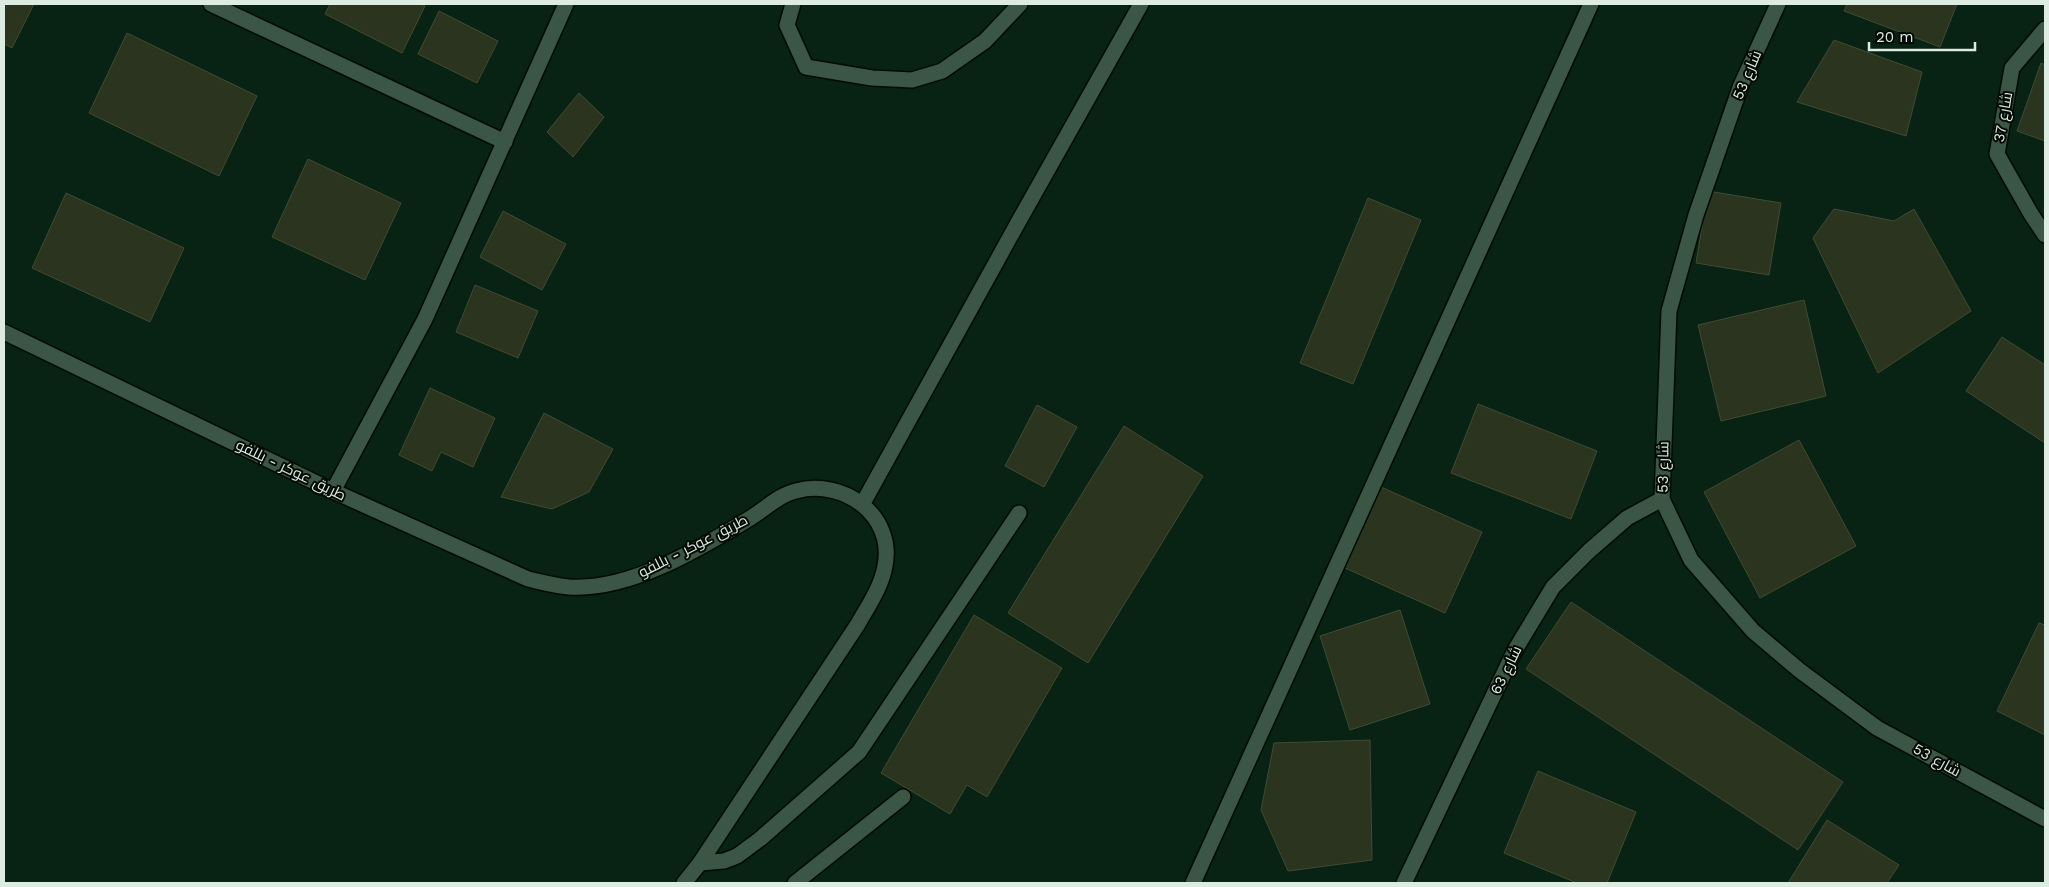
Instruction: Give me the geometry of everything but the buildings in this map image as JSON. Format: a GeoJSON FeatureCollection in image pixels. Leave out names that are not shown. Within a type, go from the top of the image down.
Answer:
{"type":"FeatureCollection","features":[{"type":"Feature","properties":{"kind":"street"},"geometry":{"type":"LineString","coordinates":[[211,4],[505,142]]}},
{"type":"Feature","properties":{"kind":"street"},"geometry":{"type":"LineString","coordinates":[[333,491],[425,319],[566,4]]}},
{"type":"Feature","properties":{"kind":"street"},"geometry":{"type":"LineString","coordinates":[[793,4],[787,25],[806,67],[872,78],[912,80],[942,71],[985,42],[1020,4]]}},
{"type":"Feature","properties":{"kind":"street"},"geometry":{"type":"LineString","coordinates":[[863,503],[1141,4]]}},
{"type":"Feature","properties":{"kind":"street"},"geometry":{"type":"LineString","coordinates":[[1193,883],[1591,4]]}},
{"type":"Feature","properties":{"kind":"street","name":"شارع 53"},"geometry":{"type":"LineString","coordinates":[[1778,4],[1741,85],[1696,215],[1669,311],[1662,498],[1691,560],[1753,631],[1799,670],[1877,728],[2045,819]]}},
{"type":"Feature","properties":{"kind":"street","name":"شارع 37"},"geometry":{"type":"LineString","coordinates":[[2045,29],[2012,68],[1997,154],[2045,235]]}},
{"type":"Feature","properties":{"kind":"street","name":"طريق عوكر - بللفو"},"geometry":{"type":"LineString","coordinates":[[4,332],[333,491],[528,579],[570,587],[606,584],[657,568],[698,548],[796,491],[825,488],[841,492],[863,503],[878,524],[887,547],[885,566],[879,588],[858,624],[700,863],[684,883]]}},
{"type":"Feature","properties":{"kind":"street","name":"شارع 63"},"geometry":{"type":"LineString","coordinates":[[1404,883],[1515,650],[1553,587],[1589,551],[1627,518],[1662,498]]}},
{"type":"Feature","properties":{"kind":"street"},"geometry":{"type":"LineString","coordinates":[[700,863],[724,861],[737,856],[760,839],[859,752],[1019,513]]}},
{"type":"Feature","properties":{"kind":"street"},"geometry":{"type":"LineString","coordinates":[[795,883],[903,797]]}}]}
